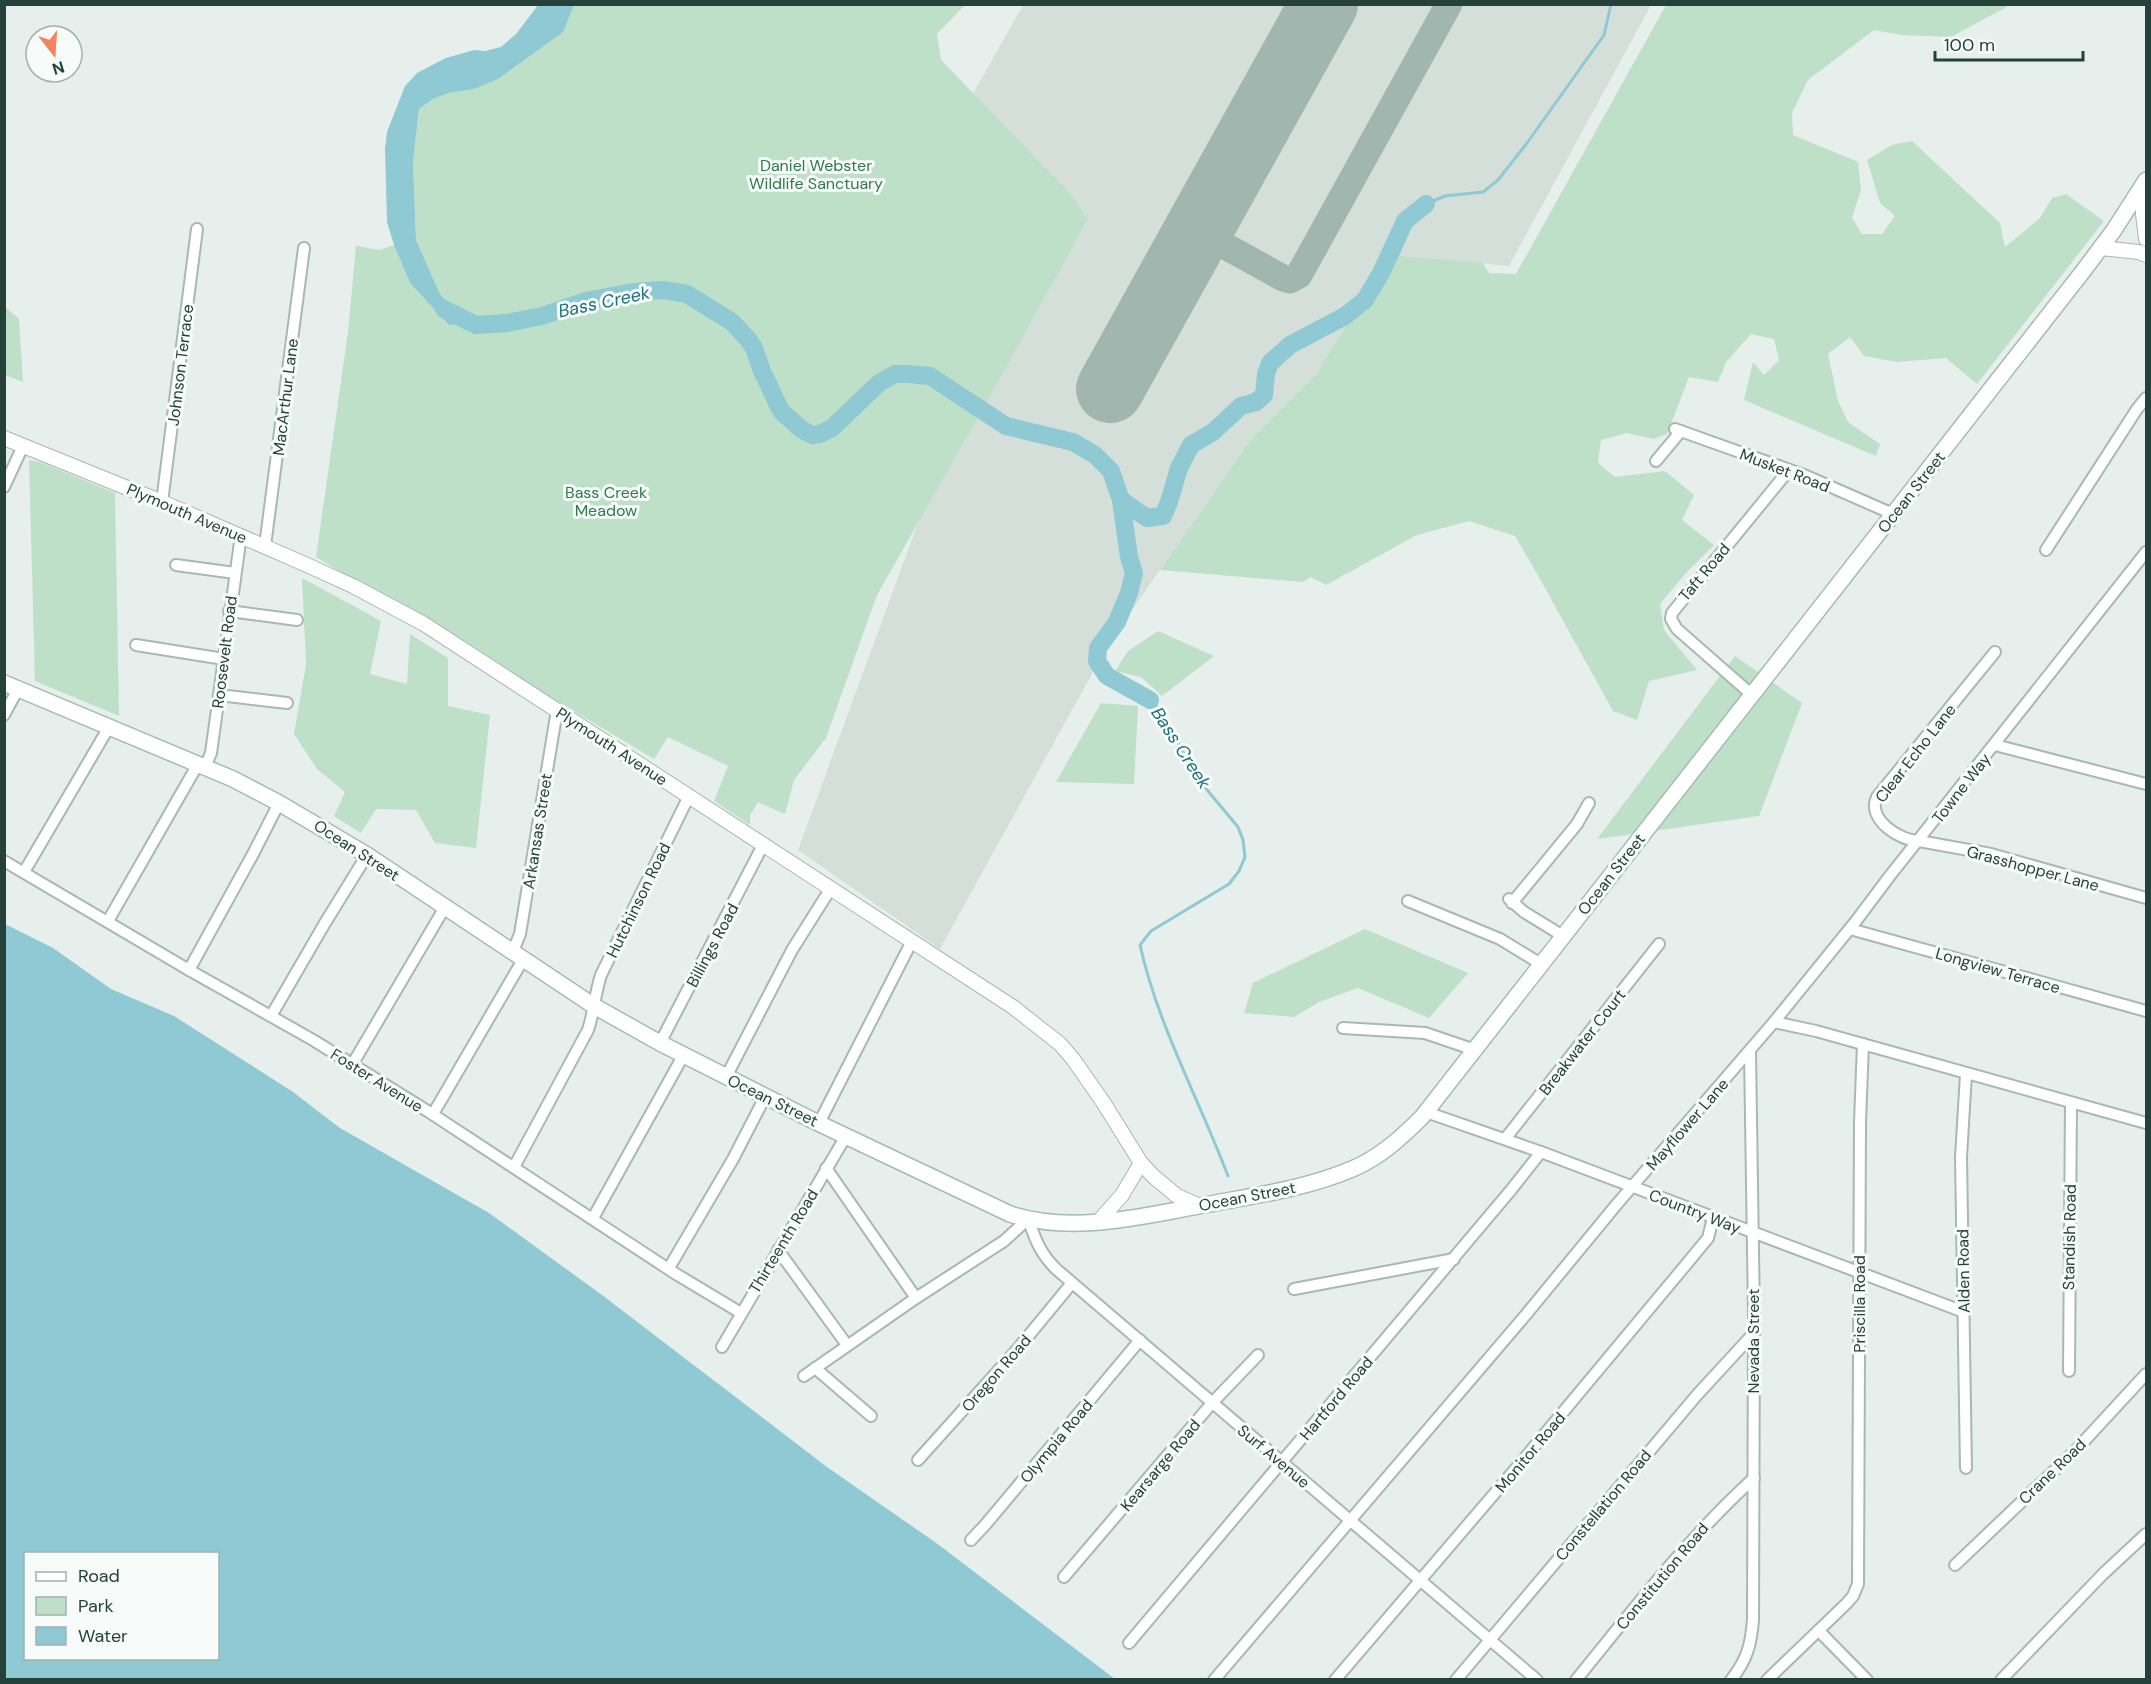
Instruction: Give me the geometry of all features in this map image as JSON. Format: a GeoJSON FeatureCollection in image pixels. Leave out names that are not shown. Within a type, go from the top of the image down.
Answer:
{"type":"FeatureCollection","features":[{"type":"Feature","properties":{"kind":"main road","name":"Ocean Street"},"geometry":{"type":"LineString","coordinates":[[11,686],[202,765],[279,803],[367,855],[594,1006],[683,1056],[984,1202],[1028,1220],[1062,1223],[1098,1222],[1293,1188],[1352,1169],[1392,1144],[1426,1112],[2101,248],[2144,184]]}},
{"type":"Feature","properties":{"kind":"street"},"geometry":{"type":"LineString","coordinates":[[2144,184],[2143,214],[2146,239]]}},
{"type":"Feature","properties":{"kind":"street","name":"Johnson Terrace"},"geometry":{"type":"LineString","coordinates":[[162,502],[197,229]]}},
{"type":"Feature","properties":{"kind":"street","name":"MacArthur Lane"},"geometry":{"type":"LineString","coordinates":[[265,546],[304,248]]}},
{"type":"Feature","properties":{"kind":"street"},"geometry":{"type":"LineString","coordinates":[[2101,248],[2139,252],[2146,255]]}},
{"type":"Feature","properties":{"kind":"street"},"geometry":{"type":"LineString","coordinates":[[2046,550],[2146,398]]}},
{"type":"Feature","properties":{"kind":"street","name":"Musket Road"},"geometry":{"type":"LineString","coordinates":[[1656,461],[1678,430],[1789,470],[1893,514]]}},
{"type":"Feature","properties":{"kind":"street","name":"Plymouth Avenue"},"geometry":{"type":"LineString","coordinates":[[4,438],[241,535],[353,586],[424,624],[1013,1007],[1060,1044],[1088,1079],[1141,1163],[1153,1176],[1178,1196],[1200,1206]]}},
{"type":"Feature","properties":{"kind":"street"},"geometry":{"type":"LineString","coordinates":[[4,487],[23,446]]}},
{"type":"Feature","properties":{"kind":"street","name":"Taft Road"},"geometry":{"type":"LineString","coordinates":[[1751,694],[1677,629],[1671,619],[1672,613],[1789,470]]}},
{"type":"Feature","properties":{"kind":"street","name":"Roosevelt Road"},"geometry":{"type":"LineString","coordinates":[[108,921],[211,753],[241,535]]}},
{"type":"Feature","properties":{"kind":"street","name":"Towne Way"},"geometry":{"type":"LineString","coordinates":[[1774,1022],[1850,929],[2146,552]]}},
{"type":"Feature","properties":{"kind":"street"},"geometry":{"type":"LineString","coordinates":[[176,565],[235,573]]}},
{"type":"Feature","properties":{"kind":"street"},"geometry":{"type":"LineString","coordinates":[[230,611],[297,620]]}},
{"type":"Feature","properties":{"kind":"street"},"geometry":{"type":"LineString","coordinates":[[136,645],[224,659]]}},
{"type":"Feature","properties":{"kind":"street","name":"Clear Echo Lane"},"geometry":{"type":"LineString","coordinates":[[1919,841],[1910,841],[1894,832],[1880,820],[1874,809],[1875,800],[1995,652]]}},
{"type":"Feature","properties":{"kind":"street"},"geometry":{"type":"LineString","coordinates":[[4,715],[11,686]]}},
{"type":"Feature","properties":{"kind":"street"},"geometry":{"type":"LineString","coordinates":[[219,695],[286,703]]}},
{"type":"Feature","properties":{"kind":"street","name":"Arkansas Street"},"geometry":{"type":"LineString","coordinates":[[434,1114],[519,954],[520,934],[557,710]]}},
{"type":"Feature","properties":{"kind":"street"},"geometry":{"type":"LineString","coordinates":[[24,872],[109,727]]}},
{"type":"Feature","properties":{"kind":"street"},"geometry":{"type":"LineString","coordinates":[[1995,745],[2146,784]]}},
{"type":"Feature","properties":{"kind":"street","name":"Hutchinson Road"},"geometry":{"type":"LineString","coordinates":[[514,1167],[588,1030],[601,975],[689,796]]}},
{"type":"Feature","properties":{"kind":"street"},"geometry":{"type":"LineString","coordinates":[[189,970],[279,803]]}},
{"type":"Feature","properties":{"kind":"street"},"geometry":{"type":"LineString","coordinates":[[1563,936],[1510,901],[1577,824],[1589,804]]}},
{"type":"Feature","properties":{"kind":"street","name":"Grasshopper Lane"},"geometry":{"type":"LineString","coordinates":[[1919,841],[1991,854],[2146,898]]}},
{"type":"Feature","properties":{"kind":"street","name":"Billings Road"},"geometry":{"type":"LineString","coordinates":[[660,1043],[763,845]]}},
{"type":"Feature","properties":{"kind":"street"},"geometry":{"type":"LineString","coordinates":[[271,1016],[367,855]]}},
{"type":"Feature","properties":{"kind":"street","name":"Foster Avenue"},"geometry":{"type":"LineString","coordinates":[[4,861],[271,1016],[434,1114],[669,1269],[741,1313]]}},
{"type":"Feature","properties":{"kind":"street"},"geometry":{"type":"LineString","coordinates":[[726,1077],[792,950],[831,888]]}},
{"type":"Feature","properties":{"kind":"street"},"geometry":{"type":"LineString","coordinates":[[1408,901],[1500,939],[1541,964]]}},
{"type":"Feature","properties":{"kind":"street"},"geometry":{"type":"LineString","coordinates":[[352,1065],[444,907]]}},
{"type":"Feature","properties":{"kind":"street","name":"Longview Terrace"},"geometry":{"type":"LineString","coordinates":[[1850,929],[2146,1011]]}},
{"type":"Feature","properties":{"kind":"street"},"geometry":{"type":"LineString","coordinates":[[819,1123],[912,941]]}},
{"type":"Feature","properties":{"kind":"street","name":"Breakwater Court"},"geometry":{"type":"LineString","coordinates":[[1505,1139],[1659,944]]}},
{"type":"Feature","properties":{"kind":"street"},"geometry":{"type":"LineString","coordinates":[[1774,1022],[1863,1044],[2146,1123]]}},
{"type":"Feature","properties":{"kind":"street","name":"Mayflower Lane"},"geometry":{"type":"LineString","coordinates":[[1214,1680],[1524,1317],[1632,1186],[1774,1022]]}},
{"type":"Feature","properties":{"kind":"street"},"geometry":{"type":"LineString","coordinates":[[1343,1028],[1425,1033],[1475,1050]]}},
{"type":"Feature","properties":{"kind":"street","name":"Priscilla Road"},"geometry":{"type":"LineString","coordinates":[[1767,1680],[1853,1596],[1858,1584],[1860,1122],[1863,1044]]}},
{"type":"Feature","properties":{"kind":"street","name":"Nevada Street"},"geometry":{"type":"LineString","coordinates":[[1731,1680],[1743,1664],[1752,1638],[1754,1333],[1750,1051]]}},
{"type":"Feature","properties":{"kind":"street"},"geometry":{"type":"LineString","coordinates":[[592,1218],[683,1056]]}},
{"type":"Feature","properties":{"kind":"street","name":"Alden Road"},"geometry":{"type":"LineString","coordinates":[[1966,1074],[1961,1157],[1966,1468]]}},
{"type":"Feature","properties":{"kind":"street"},"geometry":{"type":"LineString","coordinates":[[669,1269],[733,1159],[765,1097]]}},
{"type":"Feature","properties":{"kind":"street","name":"Standish Road"},"geometry":{"type":"LineString","coordinates":[[2069,1371],[2071,1103]]}},
{"type":"Feature","properties":{"kind":"street","name":"Country Way"},"geometry":{"type":"LineString","coordinates":[[1426,1112],[1541,1152],[1964,1312]]}},
{"type":"Feature","properties":{"kind":"street","name":"Thirteenth Road"},"geometry":{"type":"LineString","coordinates":[[722,1347],[846,1136]]}},
{"type":"Feature","properties":{"kind":"street","name":"Hartford Road"},"geometry":{"type":"LineString","coordinates":[[1129,1643],[1283,1462],[1343,1387],[1454,1259],[1541,1152]]}},
{"type":"Feature","properties":{"kind":"street"},"geometry":{"type":"LineString","coordinates":[[1098,1222],[1122,1195],[1141,1163]]}},
{"type":"Feature","properties":{"kind":"street"},"geometry":{"type":"LineString","coordinates":[[826,1168],[916,1298]]}},
{"type":"Feature","properties":{"kind":"street","name":"Monitor Road"},"geometry":{"type":"LineString","coordinates":[[1335,1680],[1524,1459],[1708,1238],[1713,1218]]}},
{"type":"Feature","properties":{"kind":"street"},"geometry":{"type":"LineString","coordinates":[[804,1376],[916,1298],[1004,1241],[1028,1220]]}},
{"type":"Feature","properties":{"kind":"street","name":"Surf Avenue"},"geometry":{"type":"LineString","coordinates":[[1028,1220],[1043,1256],[1537,1680]]}},
{"type":"Feature","properties":{"kind":"street"},"geometry":{"type":"LineString","coordinates":[[778,1250],[847,1345]]}},
{"type":"Feature","properties":{"kind":"street"},"geometry":{"type":"LineString","coordinates":[[1294,1289],[1454,1259]]}},
{"type":"Feature","properties":{"kind":"street","name":"Oregon Road"},"geometry":{"type":"LineString","coordinates":[[918,1461],[1015,1352],[1072,1282]]}},
{"type":"Feature","properties":{"kind":"street","name":"Constellation Road"},"geometry":{"type":"LineString","coordinates":[[1456,1680],[1697,1395],[1754,1333]]}},
{"type":"Feature","properties":{"kind":"street","name":"Olympia Road"},"geometry":{"type":"LineString","coordinates":[[971,1540],[1140,1340]]}},
{"type":"Feature","properties":{"kind":"street","name":"Kearsarge Road"},"geometry":{"type":"LineString","coordinates":[[1064,1577],[1212,1403],[1258,1355]]}},
{"type":"Feature","properties":{"kind":"street"},"geometry":{"type":"LineString","coordinates":[[814,1368],[871,1416]]}},
{"type":"Feature","properties":{"kind":"street","name":"Crane Road"},"geometry":{"type":"LineString","coordinates":[[1954,1565],[2075,1450],[2146,1374]]}},
{"type":"Feature","properties":{"kind":"street","name":"Constitution Road"},"geometry":{"type":"LineString","coordinates":[[1576,1680],[1671,1563],[1719,1510],[1754,1478]]}},
{"type":"Feature","properties":{"kind":"street"},"geometry":{"type":"LineString","coordinates":[[2001,1680],[2103,1574],[2146,1534]]}},
{"type":"Feature","properties":{"kind":"street"},"geometry":{"type":"LineString","coordinates":[[1819,1631],[1867,1680]]}},
{"type":"Feature","properties":{"kind":"shaded area"},"geometry":{"type":"Polygon","coordinates":[[[1023,5],[1651,5],[1509,266],[1380,254],[1362,298],[1317,373],[1251,439],[1109,643],[940,949],[798,850],[970,381],[974,92],[1023,5]]]}},
{"type":"Feature","properties":{"kind":"green space"},"geometry":{"type":"Polygon","coordinates":[[[574,5],[965,5],[937,34],[941,60],[1066,189],[1088,219],[877,595],[826,738],[794,780],[785,814],[758,802],[750,815],[750,825],[714,801],[728,766],[668,737],[654,759],[316,557],[348,332],[356,246],[380,250],[394,245],[410,283],[449,325],[467,316],[450,305],[440,294],[416,240],[413,162],[419,109],[433,99],[449,93],[474,89],[562,32],[574,5]]]}},
{"type":"Feature","properties":{"kind":"green space"},"geometry":{"type":"Polygon","coordinates":[[[1666,5],[2010,5],[1951,37],[1902,35],[1874,30],[1808,80],[1792,113],[1793,135],[1858,162],[1861,190],[1852,218],[1862,234],[1882,234],[1895,216],[1880,203],[1867,160],[1892,145],[1912,141],[2000,223],[2005,247],[2040,218],[2052,198],[2066,194],[2104,221],[1977,384],[1946,358],[1897,362],[1864,356],[1850,337],[1828,354],[1838,401],[1848,422],[1880,444],[1876,456],[1744,400],[1753,362],[1764,375],[1779,360],[1774,339],[1751,334],[1726,362],[1718,382],[1689,377],[1667,434],[1653,439],[1627,433],[1601,440],[1598,463],[1615,477],[1665,471],[1694,495],[1682,520],[1714,545],[1685,574],[1660,604],[1664,630],[1697,670],[1649,681],[1637,720],[1613,711],[1515,536],[1469,521],[1417,535],[1326,585],[1311,577],[1303,582],[1160,570],[1251,439],[1317,373],[1362,298],[1380,254],[1483,263],[1489,273],[1516,274],[1666,5]]]}},
{"type":"Feature","properties":{"kind":"green space"},"geometry":{"type":"Polygon","coordinates":[[[4,306],[19,319],[23,382],[5,375],[4,306]]]}},
{"type":"Feature","properties":{"kind":"green space"},"geometry":{"type":"Polygon","coordinates":[[[29,460],[40,462],[115,493],[119,716],[35,681],[29,460]]]}},
{"type":"Feature","properties":{"kind":"green space"},"geometry":{"type":"Polygon","coordinates":[[[302,578],[381,621],[370,674],[407,684],[410,634],[448,658],[448,706],[490,715],[476,848],[435,843],[416,810],[376,809],[361,833],[334,816],[345,792],[317,769],[294,734],[306,664],[302,578]]]}},
{"type":"Feature","properties":{"kind":"green space"},"geometry":{"type":"Polygon","coordinates":[[[1158,631],[1214,656],[1162,696],[1141,677],[1115,671],[1128,651],[1158,631]]]}},
{"type":"Feature","properties":{"kind":"green space"},"geometry":{"type":"Polygon","coordinates":[[[1735,656],[1802,703],[1759,816],[1597,839],[1735,656]]]}},
{"type":"Feature","properties":{"kind":"green space"},"geometry":{"type":"Polygon","coordinates":[[[1101,703],[1138,706],[1134,784],[1056,782],[1101,703]]]}},
{"type":"Feature","properties":{"kind":"green space"},"geometry":{"type":"Polygon","coordinates":[[[1365,929],[1468,973],[1429,1018],[1358,988],[1319,1002],[1294,1017],[1244,1013],[1253,983],[1365,929]]]}},
{"type":"Feature","properties":{"kind":"water"},"geometry":{"type":"Polygon","coordinates":[[[538,5],[574,5],[563,32],[498,79],[474,89],[449,93],[433,99],[419,109],[413,162],[416,240],[440,294],[450,305],[468,316],[466,321],[460,324],[449,325],[410,283],[394,245],[387,222],[385,148],[387,132],[405,86],[417,73],[446,58],[474,50],[485,51],[501,47],[517,33],[538,5]]]}},
{"type":"Feature","properties":{"kind":"water"},"geometry":{"type":"Polygon","coordinates":[[[5,924],[53,948],[111,989],[174,1016],[293,1092],[340,1128],[489,1213],[602,1295],[827,1467],[939,1545],[1115,1679],[5,1679],[5,924]]]}},
{"type":"Feature","properties":{"kind":"waterway"},"geometry":{"type":"LineString","coordinates":[[1426,204],[1445,196],[1483,192],[1498,180],[1604,35],[1611,4]]}},
{"type":"Feature","properties":{"kind":"waterway"},"geometry":{"type":"LineString","coordinates":[[1121,500],[1147,518],[1163,516],[1179,468],[1191,445],[1213,432],[1241,406],[1256,402],[1264,395],[1266,374],[1270,363],[1290,345],[1345,316],[1365,300],[1381,273],[1405,221],[1426,204]]}},
{"type":"Feature","properties":{"kind":"waterway","name":"Bass Creek"},"geometry":{"type":"LineString","coordinates":[[444,309],[476,325],[507,323],[542,316],[586,301],[633,292],[663,290],[687,294],[732,322],[747,338],[754,348],[781,411],[801,429],[812,435],[832,428],[879,383],[895,374],[908,374],[930,376],[1006,426],[1073,442],[1095,455],[1111,471],[1121,500],[1129,557],[1134,573],[1129,593],[1117,622],[1098,648],[1097,661],[1107,676],[1150,700]]}},
{"type":"Feature","properties":{"kind":"waterway","name":"Bass Creek"},"geometry":{"type":"LineString","coordinates":[[1150,700],[1160,710],[1198,779],[1238,827],[1243,840],[1245,857],[1239,871],[1229,884],[1151,931],[1140,945],[1168,1033],[1228,1176]]}},
{"type":"Feature","properties":{"kind":"taxiway"},"geometry":{"type":"LineString","coordinates":[[1208,214],[1207,225],[1216,241],[1283,278],[1290,280],[1299,275],[1449,4]]}},
{"type":"Feature","properties":{"kind":"runway"},"geometry":{"type":"LineString","coordinates":[[1110,389],[1324,4]]}},
{"type":"Feature","properties":{"kind":"park label","name":"Daniel Webster Wildlife Sanctuary"},"geometry":{"type":"Point","coordinates":[816,174]}},
{"type":"Feature","properties":{"kind":"park label","name":"Bass Creek Meadow"},"geometry":{"type":"Point","coordinates":[606,501]}}]}
